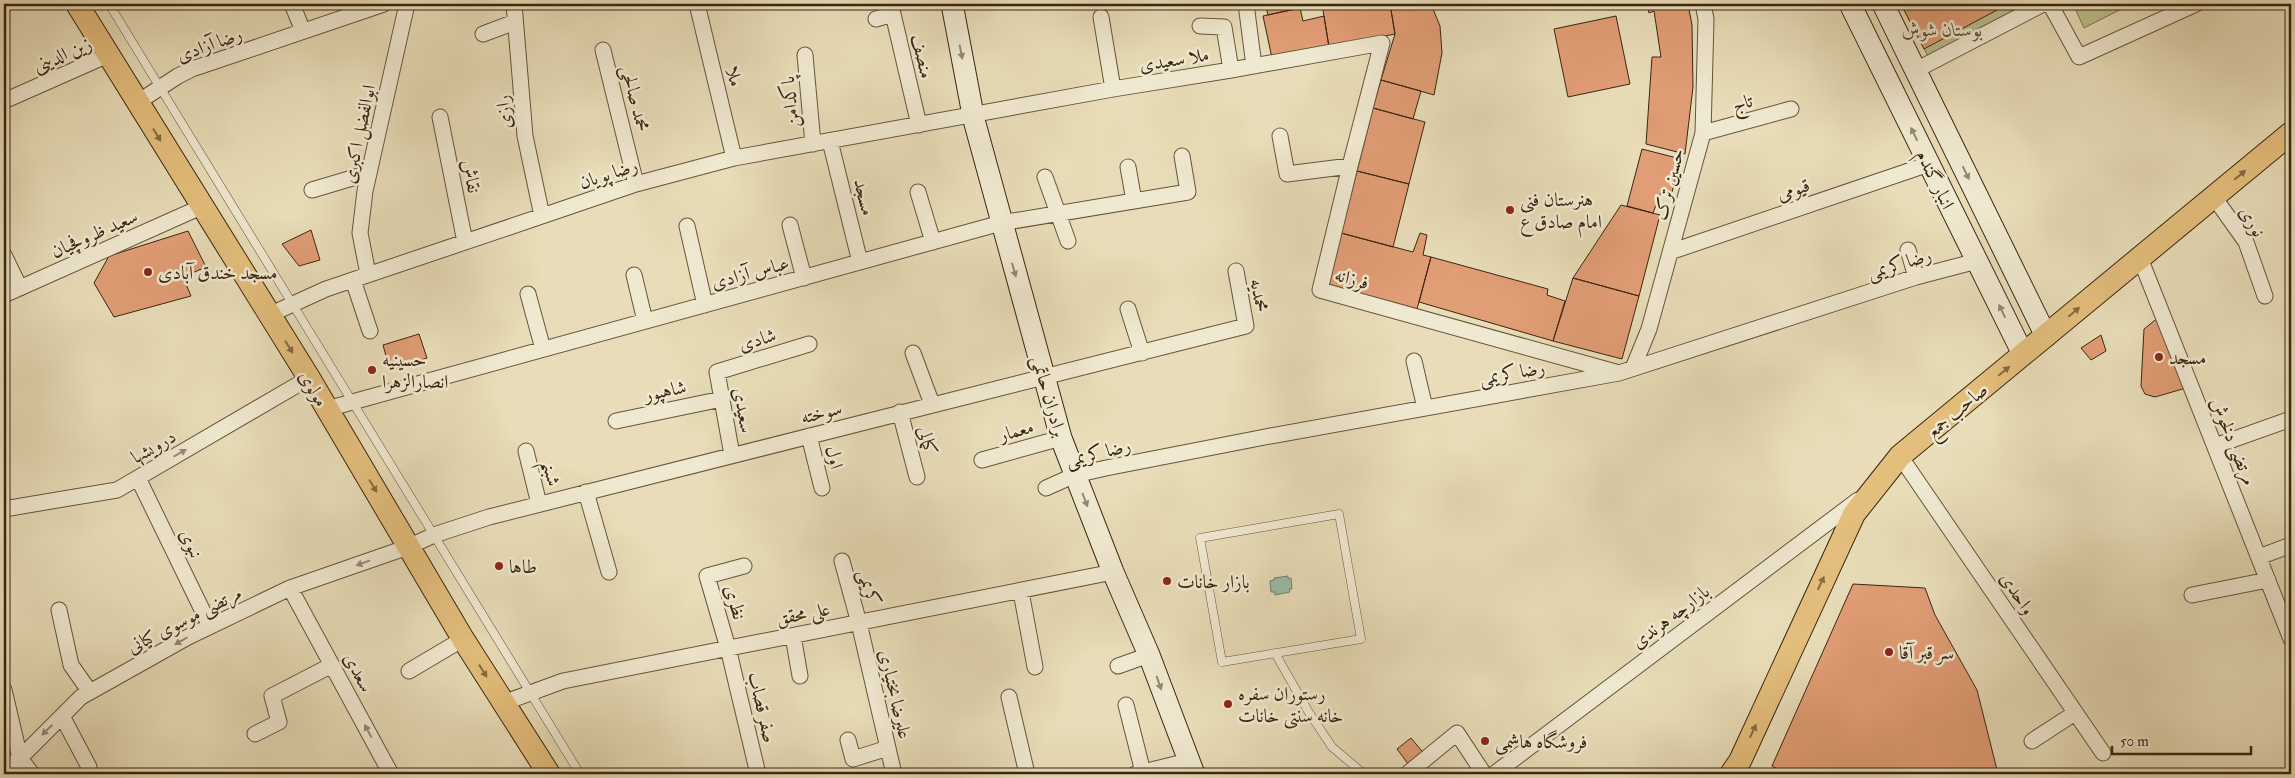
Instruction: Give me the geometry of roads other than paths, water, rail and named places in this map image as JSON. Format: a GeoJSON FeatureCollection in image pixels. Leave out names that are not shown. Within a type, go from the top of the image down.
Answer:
{"type":"FeatureCollection","features":[{"type":"Feature","properties":{"kind":"main road","name":"مولوی"},"geometry":{"type":"LineString","coordinates":[[77,4],[327,409],[463,639],[550,774]]}},
{"type":"Feature","properties":{"kind":"main road","name":"صاحب جمع"},"geometry":{"type":"LineString","coordinates":[[1732,774],[1740,761],[1854,514],[1900,456],[2291,133]]}},
{"type":"Feature","properties":{"kind":"street"},"geometry":{"type":"LineString","coordinates":[[292,4],[303,31]]}},
{"type":"Feature","properties":{"kind":"street","name":"رضا آزادی"},"geometry":{"type":"LineString","coordinates":[[138,102],[178,76],[192,70],[384,4]]}},
{"type":"Feature","properties":{"kind":"street","name":"ابوالفضل اکبری"},"geometry":{"type":"LineString","coordinates":[[368,274],[360,233],[369,174],[407,4]]}},
{"type":"Feature","properties":{"kind":"street","name":"رازی"},"geometry":{"type":"LineString","coordinates":[[514,4],[525,136],[542,216]]}},
{"type":"Feature","properties":{"kind":"street","name":"ملا"},"geometry":{"type":"LineString","coordinates":[[697,4],[734,158]]}},
{"type":"Feature","properties":{"kind":"street","name":"برادران حاتمی"},"geometry":{"type":"LineString","coordinates":[[952,4],[973,115],[1061,438],[1113,572],[1149,655],[1191,768]]}},
{"type":"Feature","properties":{"kind":"street"},"geometry":{"type":"LineString","coordinates":[[1246,4],[1254,66]]}},
{"type":"Feature","properties":{"kind":"street","name":"حسین ترک"},"geometry":{"type":"LineString","coordinates":[[1626,371],[1649,329],[1703,133],[1706,19],[1703,4]]}},
{"type":"Feature","properties":{"kind":"street","name":"انبار گندم"},"geometry":{"type":"LineString","coordinates":[[1850,4],[2023,354]]}},
{"type":"Feature","properties":{"kind":"street","name":"انبار گندم"},"geometry":{"type":"LineString","coordinates":[[1883,4],[2046,336]]}},
{"type":"Feature","properties":{"kind":"street"},"geometry":{"type":"LineString","coordinates":[[1916,70],[2043,4]]}},
{"type":"Feature","properties":{"kind":"street"},"geometry":{"type":"LineString","coordinates":[[2050,4],[2079,57],[2196,4]]}},
{"type":"Feature","properties":{"kind":"street","name":"منصف"},"geometry":{"type":"LineString","coordinates":[[876,19],[893,14],[919,125]]}},
{"type":"Feature","properties":{"kind":"street"},"geometry":{"type":"LineString","coordinates":[[1101,17],[1113,89]]}},
{"type":"Feature","properties":{"kind":"street"},"geometry":{"type":"LineString","coordinates":[[483,34],[515,22]]}},
{"type":"Feature","properties":{"kind":"street"},"geometry":{"type":"LineString","coordinates":[[1200,26],[1224,27],[1231,70]]}},
{"type":"Feature","properties":{"kind":"street","name":"ملا سعیدی"},"geometry":{"type":"LineString","coordinates":[[973,115],[1382,43]]}},
{"type":"Feature","properties":{"kind":"street","name":"فرزانه"},"geometry":{"type":"LineString","coordinates":[[1382,43],[1320,290],[1626,371]]}},
{"type":"Feature","properties":{"kind":"street","name":"محمد صالحی"},"geometry":{"type":"LineString","coordinates":[[603,50],[636,184]]}},
{"type":"Feature","properties":{"kind":"street","name":"زین الدینی"},"geometry":{"type":"LineString","coordinates":[[4,101],[108,55]]}},
{"type":"Feature","properties":{"kind":"street","name":"پاکدامن"},"geometry":{"type":"LineString","coordinates":[[804,55],[813,144]]}},
{"type":"Feature","properties":{"kind":"street","name":"تاج"},"geometry":{"type":"LineString","coordinates":[[1703,133],[1792,110]]}},
{"type":"Feature","properties":{"kind":"street","name":"رضا پویان"},"geometry":{"type":"LineString","coordinates":[[269,314],[368,274],[636,184],[734,158],[973,115]]}},
{"type":"Feature","properties":{"kind":"street","name":"نقاش"},"geometry":{"type":"LineString","coordinates":[[440,117],[464,242]]}},
{"type":"Feature","properties":{"kind":"street"},"geometry":{"type":"LineString","coordinates":[[1280,136],[1287,174],[1350,166]]}},
{"type":"Feature","properties":{"kind":"street","name":"مسجد"},"geometry":{"type":"LineString","coordinates":[[830,141],[860,262]]}},
{"type":"Feature","properties":{"kind":"street","name":"عباس آزادی"},"geometry":{"type":"LineString","coordinates":[[327,409],[1001,223],[1188,192],[1182,156]]}},
{"type":"Feature","properties":{"kind":"street","name":"قیومی"},"geometry":{"type":"LineString","coordinates":[[1670,252],[1929,164]]}},
{"type":"Feature","properties":{"kind":"street"},"geometry":{"type":"LineString","coordinates":[[1128,167],[1134,201]]}},
{"type":"Feature","properties":{"kind":"street"},"geometry":{"type":"LineString","coordinates":[[312,190],[369,174]]}},
{"type":"Feature","properties":{"kind":"street"},"geometry":{"type":"LineString","coordinates":[[1044,178],[1059,213],[1068,242]]}},
{"type":"Feature","properties":{"kind":"street"},"geometry":{"type":"LineString","coordinates":[[918,192],[933,242]]}},
{"type":"Feature","properties":{"kind":"street","name":"نوری"},"geometry":{"type":"LineString","coordinates":[[2214,196],[2246,242],[2264,296]]}},
{"type":"Feature","properties":{"kind":"street","name":"سعید ظروفچیان"},"geometry":{"type":"LineString","coordinates":[[4,295],[201,207]]}},
{"type":"Feature","properties":{"kind":"street"},"geometry":{"type":"LineString","coordinates":[[790,225],[804,278]]}},
{"type":"Feature","properties":{"kind":"street"},"geometry":{"type":"LineString","coordinates":[[687,226],[705,305]]}},
{"type":"Feature","properties":{"kind":"street"},"geometry":{"type":"LineString","coordinates":[[1908,250],[1916,278]]}},
{"type":"Feature","properties":{"kind":"street"},"geometry":{"type":"LineString","coordinates":[[4,255],[20,288]]}},
{"type":"Feature","properties":{"kind":"street","name":"مرتضی دلخوش"},"geometry":{"type":"LineString","coordinates":[[2140,258],[2268,580],[2288,622],[2291,639]]}},
{"type":"Feature","properties":{"kind":"street","name":"رضا کریمی"},"geometry":{"type":"LineString","coordinates":[[1046,488],[1075,475],[1265,437],[1626,371],[1916,278],[1977,261]]}},
{"type":"Feature","properties":{"kind":"street","name":"محمدیه"},"geometry":{"type":"LineString","coordinates":[[1236,271],[1246,326]]}},
{"type":"Feature","properties":{"kind":"street"},"geometry":{"type":"LineString","coordinates":[[634,275],[645,321]]}},
{"type":"Feature","properties":{"kind":"street"},"geometry":{"type":"LineString","coordinates":[[353,280],[370,331]]}},
{"type":"Feature","properties":{"kind":"street"},"geometry":{"type":"LineString","coordinates":[[528,294],[543,350]]}},
{"type":"Feature","properties":{"kind":"street"},"geometry":{"type":"LineString","coordinates":[[1128,309],[1142,352]]}},
{"type":"Feature","properties":{"kind":"street","name":"سوخته"},"geometry":{"type":"LineString","coordinates":[[408,547],[434,535],[489,517],[1246,326]]}},
{"type":"Feature","properties":{"kind":"street","name":"شادی"},"geometry":{"type":"LineString","coordinates":[[717,372],[809,344]]}},
{"type":"Feature","properties":{"kind":"street"},"geometry":{"type":"LineString","coordinates":[[913,353],[932,404]]}},
{"type":"Feature","properties":{"kind":"street"},"geometry":{"type":"LineString","coordinates":[[1414,361],[1425,408]]}},
{"type":"Feature","properties":{"kind":"street","name":"سعیدی"},"geometry":{"type":"LineString","coordinates":[[717,372],[732,455]]}},
{"type":"Feature","properties":{"kind":"street","name":"درویشها"},"geometry":{"type":"LineString","coordinates":[[4,510],[117,490],[308,378]]}},
{"type":"Feature","properties":{"kind":"street","name":"شاهپور"},"geometry":{"type":"LineString","coordinates":[[616,421],[722,399]]}},
{"type":"Feature","properties":{"kind":"street","name":"کمالی"},"geometry":{"type":"LineString","coordinates":[[900,412],[917,477]]}},
{"type":"Feature","properties":{"kind":"street"},"geometry":{"type":"LineString","coordinates":[[2215,446],[2291,419]]}},
{"type":"Feature","properties":{"kind":"street","name":"اول"},"geometry":{"type":"LineString","coordinates":[[809,436],[822,488]]}},
{"type":"Feature","properties":{"kind":"street","name":"معمار"},"geometry":{"type":"LineString","coordinates":[[982,460],[1061,438]]}},
{"type":"Feature","properties":{"kind":"street","name":"شبنم"},"geometry":{"type":"LineString","coordinates":[[526,451],[539,504]]}},
{"type":"Feature","properties":{"kind":"street","name":"واحدی"},"geometry":{"type":"LineString","coordinates":[[1900,456],[2102,753]]}},
{"type":"Feature","properties":{"kind":"street","name":"نبوی"},"geometry":{"type":"LineString","coordinates":[[138,478],[210,626]]}},
{"type":"Feature","properties":{"kind":"street","name":"بازارچه هرندی"},"geometry":{"type":"LineString","coordinates":[[1494,774],[1871,491]]}},
{"type":"Feature","properties":{"kind":"street"},"geometry":{"type":"LineString","coordinates":[[586,492],[609,572]]}},
{"type":"Feature","properties":{"kind":"street"},"geometry":{"type":"LineString","coordinates":[[2259,557],[2291,545]]}},
{"type":"Feature","properties":{"kind":"street","name":"مرتضی موسوی کیانی"},"geometry":{"type":"LineString","coordinates":[[4,770],[20,758],[81,697],[90,692],[210,626],[290,588],[408,547]]}},
{"type":"Feature","properties":{"kind":"street","name":"کریمی"},"geometry":{"type":"LineString","coordinates":[[842,561],[859,623]]}},
{"type":"Feature","properties":{"kind":"street","name":"نظری"},"geometry":{"type":"LineString","coordinates":[[728,648],[707,576],[744,566]]}},
{"type":"Feature","properties":{"kind":"street","name":"علی محقق"},"geometry":{"type":"LineString","coordinates":[[503,703],[564,681],[1021,592],[1113,572]]}},
{"type":"Feature","properties":{"kind":"street"},"geometry":{"type":"LineString","coordinates":[[2192,595],[2268,580]]}},
{"type":"Feature","properties":{"kind":"street","name":"سعدی"},"geometry":{"type":"LineString","coordinates":[[290,588],[391,774]]}},
{"type":"Feature","properties":{"kind":"street"},"geometry":{"type":"LineString","coordinates":[[1021,592],[1035,667]]}},
{"type":"Feature","properties":{"kind":"street"},"geometry":{"type":"LineString","coordinates":[[59,610],[71,665],[90,692]]}},
{"type":"Feature","properties":{"kind":"street","name":"علیرضا بختیاری"},"geometry":{"type":"LineString","coordinates":[[859,623],[894,774]]}},
{"type":"Feature","properties":{"kind":"street"},"geometry":{"type":"LineString","coordinates":[[792,636],[800,676]]}},
{"type":"Feature","properties":{"kind":"street"},"geometry":{"type":"LineString","coordinates":[[409,671],[463,639]]}},
{"type":"Feature","properties":{"kind":"street","name":"صفر قصاب"},"geometry":{"type":"LineString","coordinates":[[728,648],[758,774]]}},
{"type":"Feature","properties":{"kind":"street"},"geometry":{"type":"LineString","coordinates":[[1118,666],[1149,655]]}},
{"type":"Feature","properties":{"kind":"street"},"geometry":{"type":"LineString","coordinates":[[255,734],[279,722],[272,696],[332,665]]}},
{"type":"Feature","properties":{"kind":"street"},"geometry":{"type":"LineString","coordinates":[[4,692],[20,758],[32,774]]}},
{"type":"Feature","properties":{"kind":"street"},"geometry":{"type":"LineString","coordinates":[[1009,697],[1026,774]]}},
{"type":"Feature","properties":{"kind":"street"},"geometry":{"type":"LineString","coordinates":[[1126,705],[1139,773],[1191,768]]}},
{"type":"Feature","properties":{"kind":"street"},"geometry":{"type":"LineString","coordinates":[[2032,742],[2075,713]]}},
{"type":"Feature","properties":{"kind":"street"},"geometry":{"type":"LineString","coordinates":[[62,716],[89,767]]}},
{"type":"Feature","properties":{"kind":"street"},"geometry":{"type":"LineString","coordinates":[[1407,774],[1457,733],[1484,774]]}},
{"type":"Feature","properties":{"kind":"street"},"geometry":{"type":"LineString","coordinates":[[848,740],[853,759],[888,748]]}},
{"type":"Feature","properties":{"kind":"lane"},"geometry":{"type":"LineString","coordinates":[[108,4],[580,774]]}},
{"type":"Feature","properties":{"kind":"lane"},"geometry":{"type":"LineString","coordinates":[[1339,514],[1361,639],[1275,653],[1222,662],[1200,538],[1339,514]]}},
{"type":"Feature","properties":{"kind":"lane"},"geometry":{"type":"LineString","coordinates":[[1275,653],[1308,711],[1332,747],[1364,774]]}},
{"type":"Feature","properties":{"kind":"place","name":"هنرستان فنی امام صادق ع"},"geometry":{"type":"Point","coordinates":[1510,210]}},
{"type":"Feature","properties":{"kind":"place","name":"مسجد خندق آبادی"},"geometry":{"type":"Point","coordinates":[148,272]}},
{"type":"Feature","properties":{"kind":"place","name":"مسجد"},"geometry":{"type":"Point","coordinates":[2159,357]}},
{"type":"Feature","properties":{"kind":"place","name":"حسینیه انصارالزهرا"},"geometry":{"type":"Point","coordinates":[372,370]}},
{"type":"Feature","properties":{"kind":"place","name":"طاها"},"geometry":{"type":"Point","coordinates":[499,566]}},
{"type":"Feature","properties":{"kind":"place","name":"بازار خانات"},"geometry":{"type":"Point","coordinates":[1167,581]}},
{"type":"Feature","properties":{"kind":"place","name":"سر قبر آقا"},"geometry":{"type":"Point","coordinates":[1889,652]}},
{"type":"Feature","properties":{"kind":"place","name":"رستوران سفره خانه سنتی خانات"},"geometry":{"type":"Point","coordinates":[1228,704]}},
{"type":"Feature","properties":{"kind":"place","name":"فروشگاه هاشمی"},"geometry":{"type":"Point","coordinates":[1485,741]}},
{"type":"Feature","properties":{"kind":"park label","name":"بوستان شوش"},"geometry":{"type":"Point","coordinates":[1942,29]}}]}
